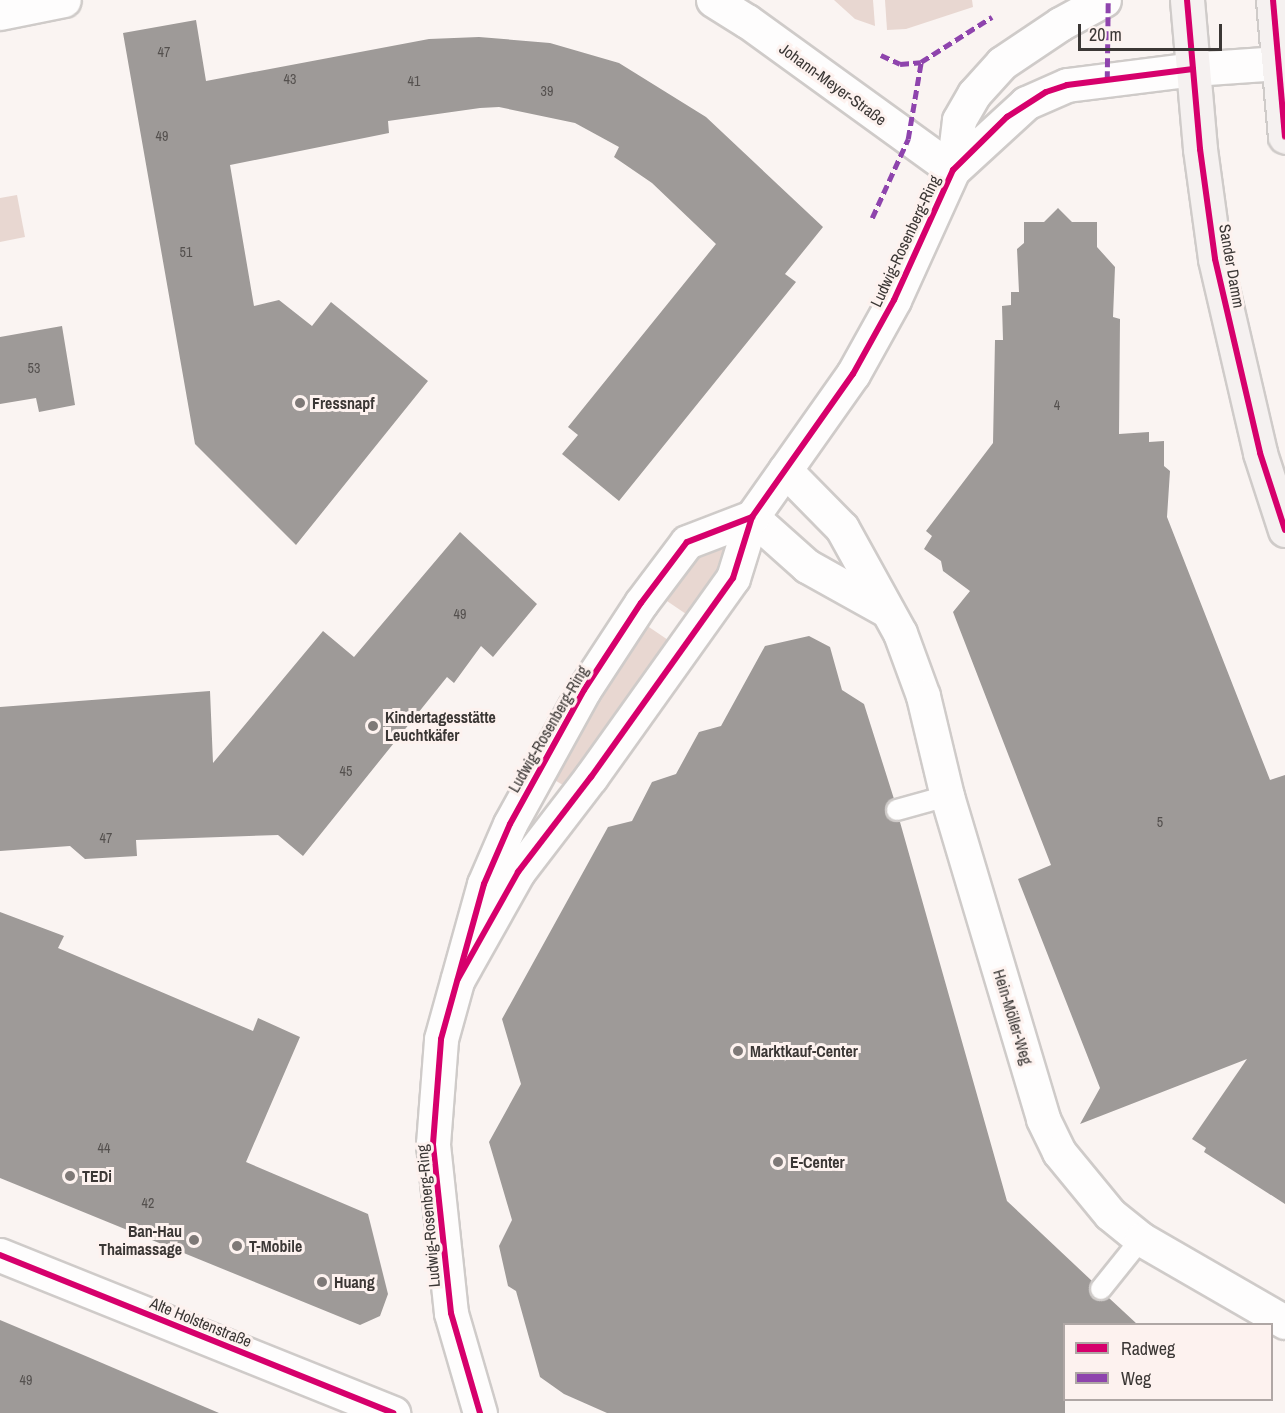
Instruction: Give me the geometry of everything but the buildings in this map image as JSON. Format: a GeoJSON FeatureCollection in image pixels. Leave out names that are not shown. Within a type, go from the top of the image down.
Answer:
{"type":"FeatureCollection","features":[{"type":"Feature","properties":{"kind":"main road","name":"Sander Damm"},"geometry":{"type":"LineString","coordinates":[[1187,0],[1215,259],[1254,430],[1285,530]]}},
{"type":"Feature","properties":{"kind":"main road"},"geometry":{"type":"LineString","coordinates":[[1273,0],[1282,63],[1285,136]]}},
{"type":"Feature","properties":{"kind":"street"},"geometry":{"type":"LineString","coordinates":[[4,8],[64,0]]}},
{"type":"Feature","properties":{"kind":"street","name":"Johann-Meyer-Straße"},"geometry":{"type":"LineString","coordinates":[[713,0],[747,21],[953,171]]}},
{"type":"Feature","properties":{"kind":"street","name":"Ludwig-Rosenberg-Ring"},"geometry":{"type":"LineString","coordinates":[[458,979],[518,872],[733,578],[752,517],[858,364],[894,300],[953,171],[959,120],[974,94],[1002,63],[1060,24],[1104,0]]}},
{"type":"Feature","properties":{"kind":"street","name":"Ludwig-Rosenberg-Ring"},"geometry":{"type":"LineString","coordinates":[[953,171],[1006,117],[1046,92],[1067,85],[1193,69],[1282,63]]}},
{"type":"Feature","properties":{"kind":"street","name":"Hein-Möller-Weg"},"geometry":{"type":"LineString","coordinates":[[785,470],[842,528],[884,609],[900,633],[923,696],[947,796],[1043,1119],[1059,1152],[1110,1214],[1140,1239],[1285,1322]]}},
{"type":"Feature","properties":{"kind":"street","name":"Ludwig-Rosenberg-Ring"},"geometry":{"type":"LineString","coordinates":[[480,1413],[451,1313],[433,1144],[441,1039],[484,884],[510,824],[584,690],[641,603],[687,542],[752,517]]}},
{"type":"Feature","properties":{"kind":"street","name":"Hein-Möller-Weg"},"geometry":{"type":"LineString","coordinates":[[752,517],[815,572],[884,609]]}},
{"type":"Feature","properties":{"kind":"street","name":"Alte Holstenstraße"},"geometry":{"type":"LineString","coordinates":[[0,1255],[393,1413]]}},
{"type":"Feature","properties":{"kind":"lane"},"geometry":{"type":"LineString","coordinates":[[897,810],[947,796]]}},
{"type":"Feature","properties":{"kind":"lane"},"geometry":{"type":"LineString","coordinates":[[1101,1289],[1140,1239]]}},
{"type":"Feature","properties":{"kind":"shaded area"},"geometry":{"type":"Polygon","coordinates":[[[834,0],[873,0],[875,26],[855,19],[834,0]]]}},
{"type":"Feature","properties":{"kind":"shaded area"},"geometry":{"type":"Polygon","coordinates":[[[885,0],[972,0],[973,7],[906,29],[887,30],[885,0]]]}},
{"type":"Feature","properties":{"kind":"shaded area"},"geometry":{"type":"Polygon","coordinates":[[[17,195],[25,237],[0,242],[0,198],[17,195]]]}},
{"type":"Feature","properties":{"kind":"shaded area"},"geometry":{"type":"Polygon","coordinates":[[[739,539],[689,616],[664,599],[691,562],[711,547],[739,539]]]}},
{"type":"Feature","properties":{"kind":"shaded area"},"geometry":{"type":"Polygon","coordinates":[[[646,625],[671,642],[566,787],[553,779],[646,625]]]}},
{"type":"Feature","properties":{"kind":"marked path"},"geometry":{"type":"LineString","coordinates":[[1107,80],[1108,0]]}},
{"type":"Feature","properties":{"kind":"marked path"},"geometry":{"type":"LineString","coordinates":[[881,55],[900,64],[921,62],[992,17]]}},
{"type":"Feature","properties":{"kind":"marked path"},"geometry":{"type":"LineString","coordinates":[[872,218],[908,139],[921,62]]}},
{"type":"Feature","properties":{"kind":"cycle path"},"geometry":{"type":"LineString","coordinates":[[1187,0],[1200,149],[1215,259],[1260,453],[1285,530]]}},
{"type":"Feature","properties":{"kind":"cycle path"},"geometry":{"type":"LineString","coordinates":[[1273,0],[1285,136]]}},
{"type":"Feature","properties":{"kind":"cycle path"},"geometry":{"type":"LineString","coordinates":[[458,979],[518,872],[591,777],[733,578],[752,517],[853,374],[894,300],[953,170],[1007,117],[1046,92],[1067,85],[1193,69]]}},
{"type":"Feature","properties":{"kind":"cycle path"},"geometry":{"type":"LineString","coordinates":[[480,1413],[451,1313],[433,1144],[441,1039],[484,884],[510,824],[584,690],[641,603],[687,542],[752,517]]}},
{"type":"Feature","properties":{"kind":"cycle path"},"geometry":{"type":"LineString","coordinates":[[0,1255],[393,1413]]}},
{"type":"Feature","properties":{"kind":"place","name":"Fressnapf"},"geometry":{"type":"Point","coordinates":[300,403]}},
{"type":"Feature","properties":{"kind":"place","name":"Kindertagesstätte Leuchtkäfer"},"geometry":{"type":"Point","coordinates":[373,726]}},
{"type":"Feature","properties":{"kind":"place","name":"Marktkauf-Center"},"geometry":{"type":"Point","coordinates":[738,1051]}},
{"type":"Feature","properties":{"kind":"place","name":"E-Center"},"geometry":{"type":"Point","coordinates":[778,1162]}},
{"type":"Feature","properties":{"kind":"place","name":"TEDi"},"geometry":{"type":"Point","coordinates":[70,1176]}},
{"type":"Feature","properties":{"kind":"place","name":"Ban-Hau Thaimassage"},"geometry":{"type":"Point","coordinates":[194,1240]}},
{"type":"Feature","properties":{"kind":"place","name":"T-Mobile"},"geometry":{"type":"Point","coordinates":[237,1246]}},
{"type":"Feature","properties":{"kind":"place","name":"Huang"},"geometry":{"type":"Point","coordinates":[322,1282]}}]}
